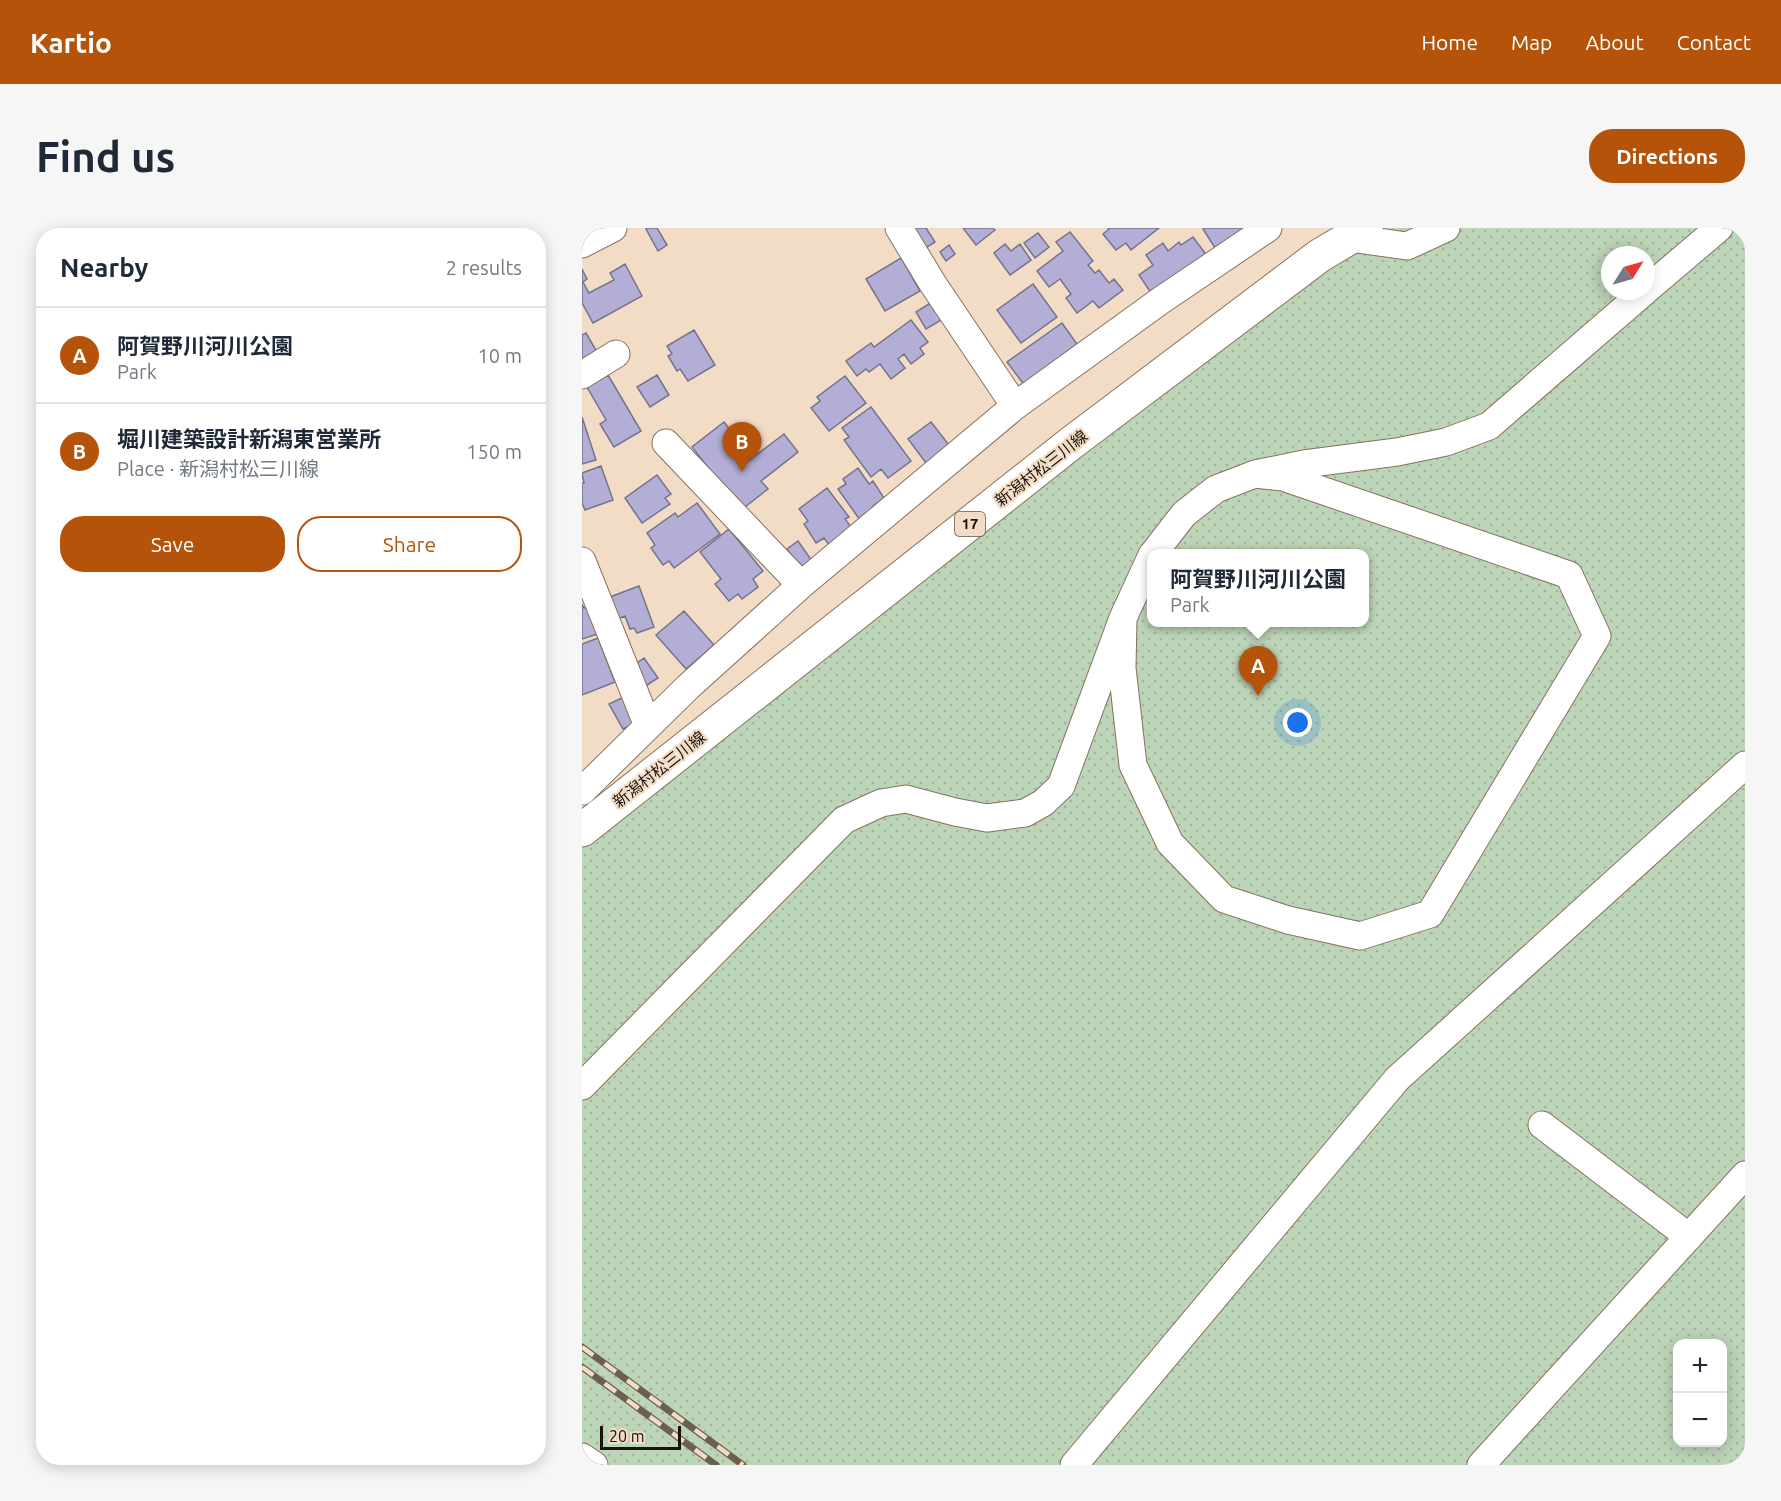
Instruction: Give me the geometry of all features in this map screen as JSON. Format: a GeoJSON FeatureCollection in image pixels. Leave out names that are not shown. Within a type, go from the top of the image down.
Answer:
{"type":"FeatureCollection","features":[{"type":"Feature","properties":{"kind":"main road","name":"新潟村松三川線"},"geometry":{"type":"LineString","coordinates":[[582,830],[1070,444],[1318,256],[1358,233]]}},
{"type":"Feature","properties":{"kind":"street"},"geometry":{"type":"LineString","coordinates":[[899,228],[933,284],[1015,406]]}},
{"type":"Feature","properties":{"kind":"street"},"geometry":{"type":"LineString","coordinates":[[582,790],[801,585],[1015,406],[1160,301],[1269,228]]}},
{"type":"Feature","properties":{"kind":"street"},"geometry":{"type":"LineString","coordinates":[[1358,233],[1407,246],[1446,228]]}},
{"type":"Feature","properties":{"kind":"street"},"geometry":{"type":"LineString","coordinates":[[1655,283],[1719,228]]}},
{"type":"Feature","properties":{"kind":"street"},"geometry":{"type":"LineString","coordinates":[[1156,549],[1184,514],[1216,489],[1255,474],[1304,464],[1417,448],[1446,442],[1489,426],[1636,300]]}},
{"type":"Feature","properties":{"kind":"street"},"geometry":{"type":"LineString","coordinates":[[582,375],[616,354]]}},
{"type":"Feature","properties":{"kind":"street"},"geometry":{"type":"LineString","coordinates":[[666,443],[801,585]]}},
{"type":"Feature","properties":{"kind":"street"},"geometry":{"type":"LineString","coordinates":[[1123,618],[1122,668],[1133,765],[1170,843],[1224,898],[1288,920],[1360,936],[1430,914],[1597,636],[1569,575],[1283,477],[1255,474]]}},
{"type":"Feature","properties":{"kind":"street"},"geometry":{"type":"LineString","coordinates":[[582,561],[648,726]]}},
{"type":"Feature","properties":{"kind":"street"},"geometry":{"type":"LineString","coordinates":[[582,1086],[844,820],[881,803],[906,799],[987,818],[1025,813],[1043,803],[1061,786],[1123,618],[1147,565]]}},
{"type":"Feature","properties":{"kind":"street"},"geometry":{"type":"LineString","coordinates":[[1074,1465],[1397,1079],[1745,765]]}},
{"type":"Feature","properties":{"kind":"street"},"geometry":{"type":"LineString","coordinates":[[1542,1125],[1689,1237]]}},
{"type":"Feature","properties":{"kind":"street"},"geometry":{"type":"LineString","coordinates":[[1481,1465],[1745,1175]]}},
{"type":"Feature","properties":{"kind":"street"},"geometry":{"type":"LineString","coordinates":[[582,1457],[594,1465]]}},
{"type":"Feature","properties":{"kind":"green space"},"geometry":{"type":"Polygon","coordinates":[[[1391,228],[1745,228],[1745,1465],[582,1465],[582,847],[962,545],[1336,262],[1391,228]]]}},
{"type":"Feature","properties":{"kind":"building"},"geometry":{"type":"Polygon","coordinates":[[[657,228],[667,245],[658,251],[646,229],[657,228]]]}},
{"type":"Feature","properties":{"kind":"building"},"geometry":{"type":"Polygon","coordinates":[[[910,228],[926,228],[935,242],[924,249],[910,228]]]}},
{"type":"Feature","properties":{"kind":"building"},"geometry":{"type":"Polygon","coordinates":[[[963,228],[993,228],[995,230],[976,245],[963,228]]]}},
{"type":"Feature","properties":{"kind":"building"},"geometry":{"type":"Polygon","coordinates":[[[1108,228],[1159,228],[1131,250],[1126,243],[1116,250],[1103,234],[1108,228]]]}},
{"type":"Feature","properties":{"kind":"building"},"geometry":{"type":"Polygon","coordinates":[[[1204,228],[1251,228],[1217,251],[1204,228]]]}},
{"type":"Feature","properties":{"kind":"building"},"geometry":{"type":"Polygon","coordinates":[[[1070,232],[1093,261],[1088,265],[1095,273],[1099,270],[1109,283],[1114,279],[1123,290],[1099,308],[1093,301],[1077,313],[1066,298],[1071,294],[1060,279],[1049,287],[1037,271],[1063,251],[1056,242],[1070,232]]]}},
{"type":"Feature","properties":{"kind":"building"},"geometry":{"type":"Polygon","coordinates":[[[1038,233],[1049,247],[1035,258],[1024,243],[1038,233]]]}},
{"type":"Feature","properties":{"kind":"building"},"geometry":{"type":"Polygon","coordinates":[[[1193,237],[1208,257],[1153,296],[1139,275],[1153,265],[1146,255],[1163,243],[1168,251],[1179,242],[1181,245],[1193,237]]]}},
{"type":"Feature","properties":{"kind":"building"},"geometry":{"type":"Polygon","coordinates":[[[1005,244],[1011,251],[1020,244],[1031,260],[1010,275],[994,253],[1005,244]]]}},
{"type":"Feature","properties":{"kind":"building"},"geometry":{"type":"Polygon","coordinates":[[[949,245],[955,254],[946,261],[940,252],[949,245]]]}},
{"type":"Feature","properties":{"kind":"building"},"geometry":{"type":"Polygon","coordinates":[[[901,258],[920,291],[885,311],[866,279],[901,258]]]}},
{"type":"Feature","properties":{"kind":"building"},"geometry":{"type":"Polygon","coordinates":[[[625,264],[642,296],[593,323],[582,303],[582,269],[587,279],[583,282],[589,293],[614,280],[610,273],[625,264]]]}},
{"type":"Feature","properties":{"kind":"building"},"geometry":{"type":"Polygon","coordinates":[[[1033,284],[1057,317],[1021,343],[997,310],[1033,284]]]}},
{"type":"Feature","properties":{"kind":"building"},"geometry":{"type":"Polygon","coordinates":[[[932,302],[943,319],[926,329],[916,312],[932,302]]]}},
{"type":"Feature","properties":{"kind":"building"},"geometry":{"type":"Polygon","coordinates":[[[911,320],[928,342],[920,348],[924,354],[911,364],[904,354],[898,359],[905,368],[891,379],[880,364],[869,372],[866,369],[857,376],[846,361],[871,343],[874,347],[911,320]]]}},
{"type":"Feature","properties":{"kind":"building"},"geometry":{"type":"Polygon","coordinates":[[[1062,323],[1077,344],[1062,355],[1064,358],[1025,386],[1007,362],[1062,323]]]}},
{"type":"Feature","properties":{"kind":"building"},"geometry":{"type":"Polygon","coordinates":[[[694,330],[715,365],[688,381],[680,369],[677,371],[668,356],[672,354],[667,346],[694,330]]]}},
{"type":"Feature","properties":{"kind":"building"},"geometry":{"type":"Polygon","coordinates":[[[586,333],[597,352],[582,361],[582,335],[586,333]]]}},
{"type":"Feature","properties":{"kind":"building"},"geometry":{"type":"Polygon","coordinates":[[[608,375],[641,431],[614,447],[600,424],[606,420],[587,387],[608,375]]]}},
{"type":"Feature","properties":{"kind":"building"},"geometry":{"type":"Polygon","coordinates":[[[657,375],[669,395],[650,407],[637,387],[657,375]]]}},
{"type":"Feature","properties":{"kind":"building"},"geometry":{"type":"Polygon","coordinates":[[[845,376],[866,403],[829,431],[811,408],[820,401],[817,397],[845,376]]]}},
{"type":"Feature","properties":{"kind":"building"},"geometry":{"type":"Polygon","coordinates":[[[871,407],[911,461],[888,478],[881,469],[871,477],[844,440],[849,437],[842,428],[871,407]]]}},
{"type":"Feature","properties":{"kind":"building"},"geometry":{"type":"Polygon","coordinates":[[[582,417],[596,460],[582,464],[582,417]]]}},
{"type":"Feature","properties":{"kind":"building"},"geometry":{"type":"Polygon","coordinates":[[[724,422],[744,448],[739,451],[747,462],[784,434],[798,452],[761,481],[768,489],[741,510],[692,447],[724,422]]]}},
{"type":"Feature","properties":{"kind":"building"},"geometry":{"type":"Polygon","coordinates":[[[931,422],[949,445],[926,463],[908,439],[931,422]]]}},
{"type":"Feature","properties":{"kind":"building"},"geometry":{"type":"Polygon","coordinates":[[[601,466],[613,500],[585,510],[582,503],[582,483],[584,483],[582,473],[601,466]]]}},
{"type":"Feature","properties":{"kind":"building"},"geometry":{"type":"Polygon","coordinates":[[[858,468],[869,484],[873,481],[884,498],[873,506],[875,510],[860,520],[838,489],[846,484],[843,479],[858,468]]]}},
{"type":"Feature","properties":{"kind":"building"},"geometry":{"type":"Polygon","coordinates":[[[657,475],[671,494],[665,498],[670,504],[642,523],[625,498],[657,475]]]}},
{"type":"Feature","properties":{"kind":"building"},"geometry":{"type":"Polygon","coordinates":[[[827,488],[849,517],[845,519],[852,528],[829,545],[824,538],[816,543],[804,524],[808,521],[799,509],[827,488]]]}},
{"type":"Feature","properties":{"kind":"building"},"geometry":{"type":"Polygon","coordinates":[[[697,503],[720,534],[674,568],[669,561],[663,565],[651,548],[655,545],[647,533],[675,513],[678,517],[697,503]]]}},
{"type":"Feature","properties":{"kind":"building"},"geometry":{"type":"Polygon","coordinates":[[[729,529],[763,571],[753,579],[758,587],[742,599],[738,594],[729,601],[715,584],[721,579],[700,552],[729,529]]]}},
{"type":"Feature","properties":{"kind":"building"},"geometry":{"type":"Polygon","coordinates":[[[798,541],[812,561],[801,569],[787,549],[798,541]]]}},
{"type":"Feature","properties":{"kind":"building"},"geometry":{"type":"Polygon","coordinates":[[[639,586],[654,627],[637,633],[634,628],[630,629],[625,616],[618,619],[610,597],[639,586]]]}},
{"type":"Feature","properties":{"kind":"building"},"geometry":{"type":"Polygon","coordinates":[[[582,604],[584,608],[592,605],[598,634],[582,639],[582,604]]]}},
{"type":"Feature","properties":{"kind":"building"},"geometry":{"type":"Polygon","coordinates":[[[684,611],[714,645],[686,669],[656,635],[684,611]]]}},
{"type":"Feature","properties":{"kind":"building"},"geometry":{"type":"Polygon","coordinates":[[[598,638],[615,682],[582,695],[582,644],[598,638]]]}},
{"type":"Feature","properties":{"kind":"building"},"geometry":{"type":"Polygon","coordinates":[[[644,658],[658,678],[644,687],[630,668],[644,658]]]}},
{"type":"Feature","properties":{"kind":"building"},"geometry":{"type":"Polygon","coordinates":[[[628,695],[641,720],[623,729],[609,704],[628,695]]]}},
{"type":"Feature","properties":{"kind":"railway"},"geometry":{"type":"LineString","coordinates":[[582,1347],[743,1465]]}},
{"type":"Feature","properties":{"kind":"railway"},"geometry":{"type":"LineString","coordinates":[[582,1367],[716,1465]]}},
{"type":"Feature","properties":{"kind":"place","name":"堀川建築設計新潟東営業所"},"geometry":{"type":"Point","coordinates":[742,472]}},
{"type":"Feature","properties":{"kind":"place","name":"阿賀野川河川公園"},"geometry":{"type":"Point","coordinates":[1258,696]}}]}
